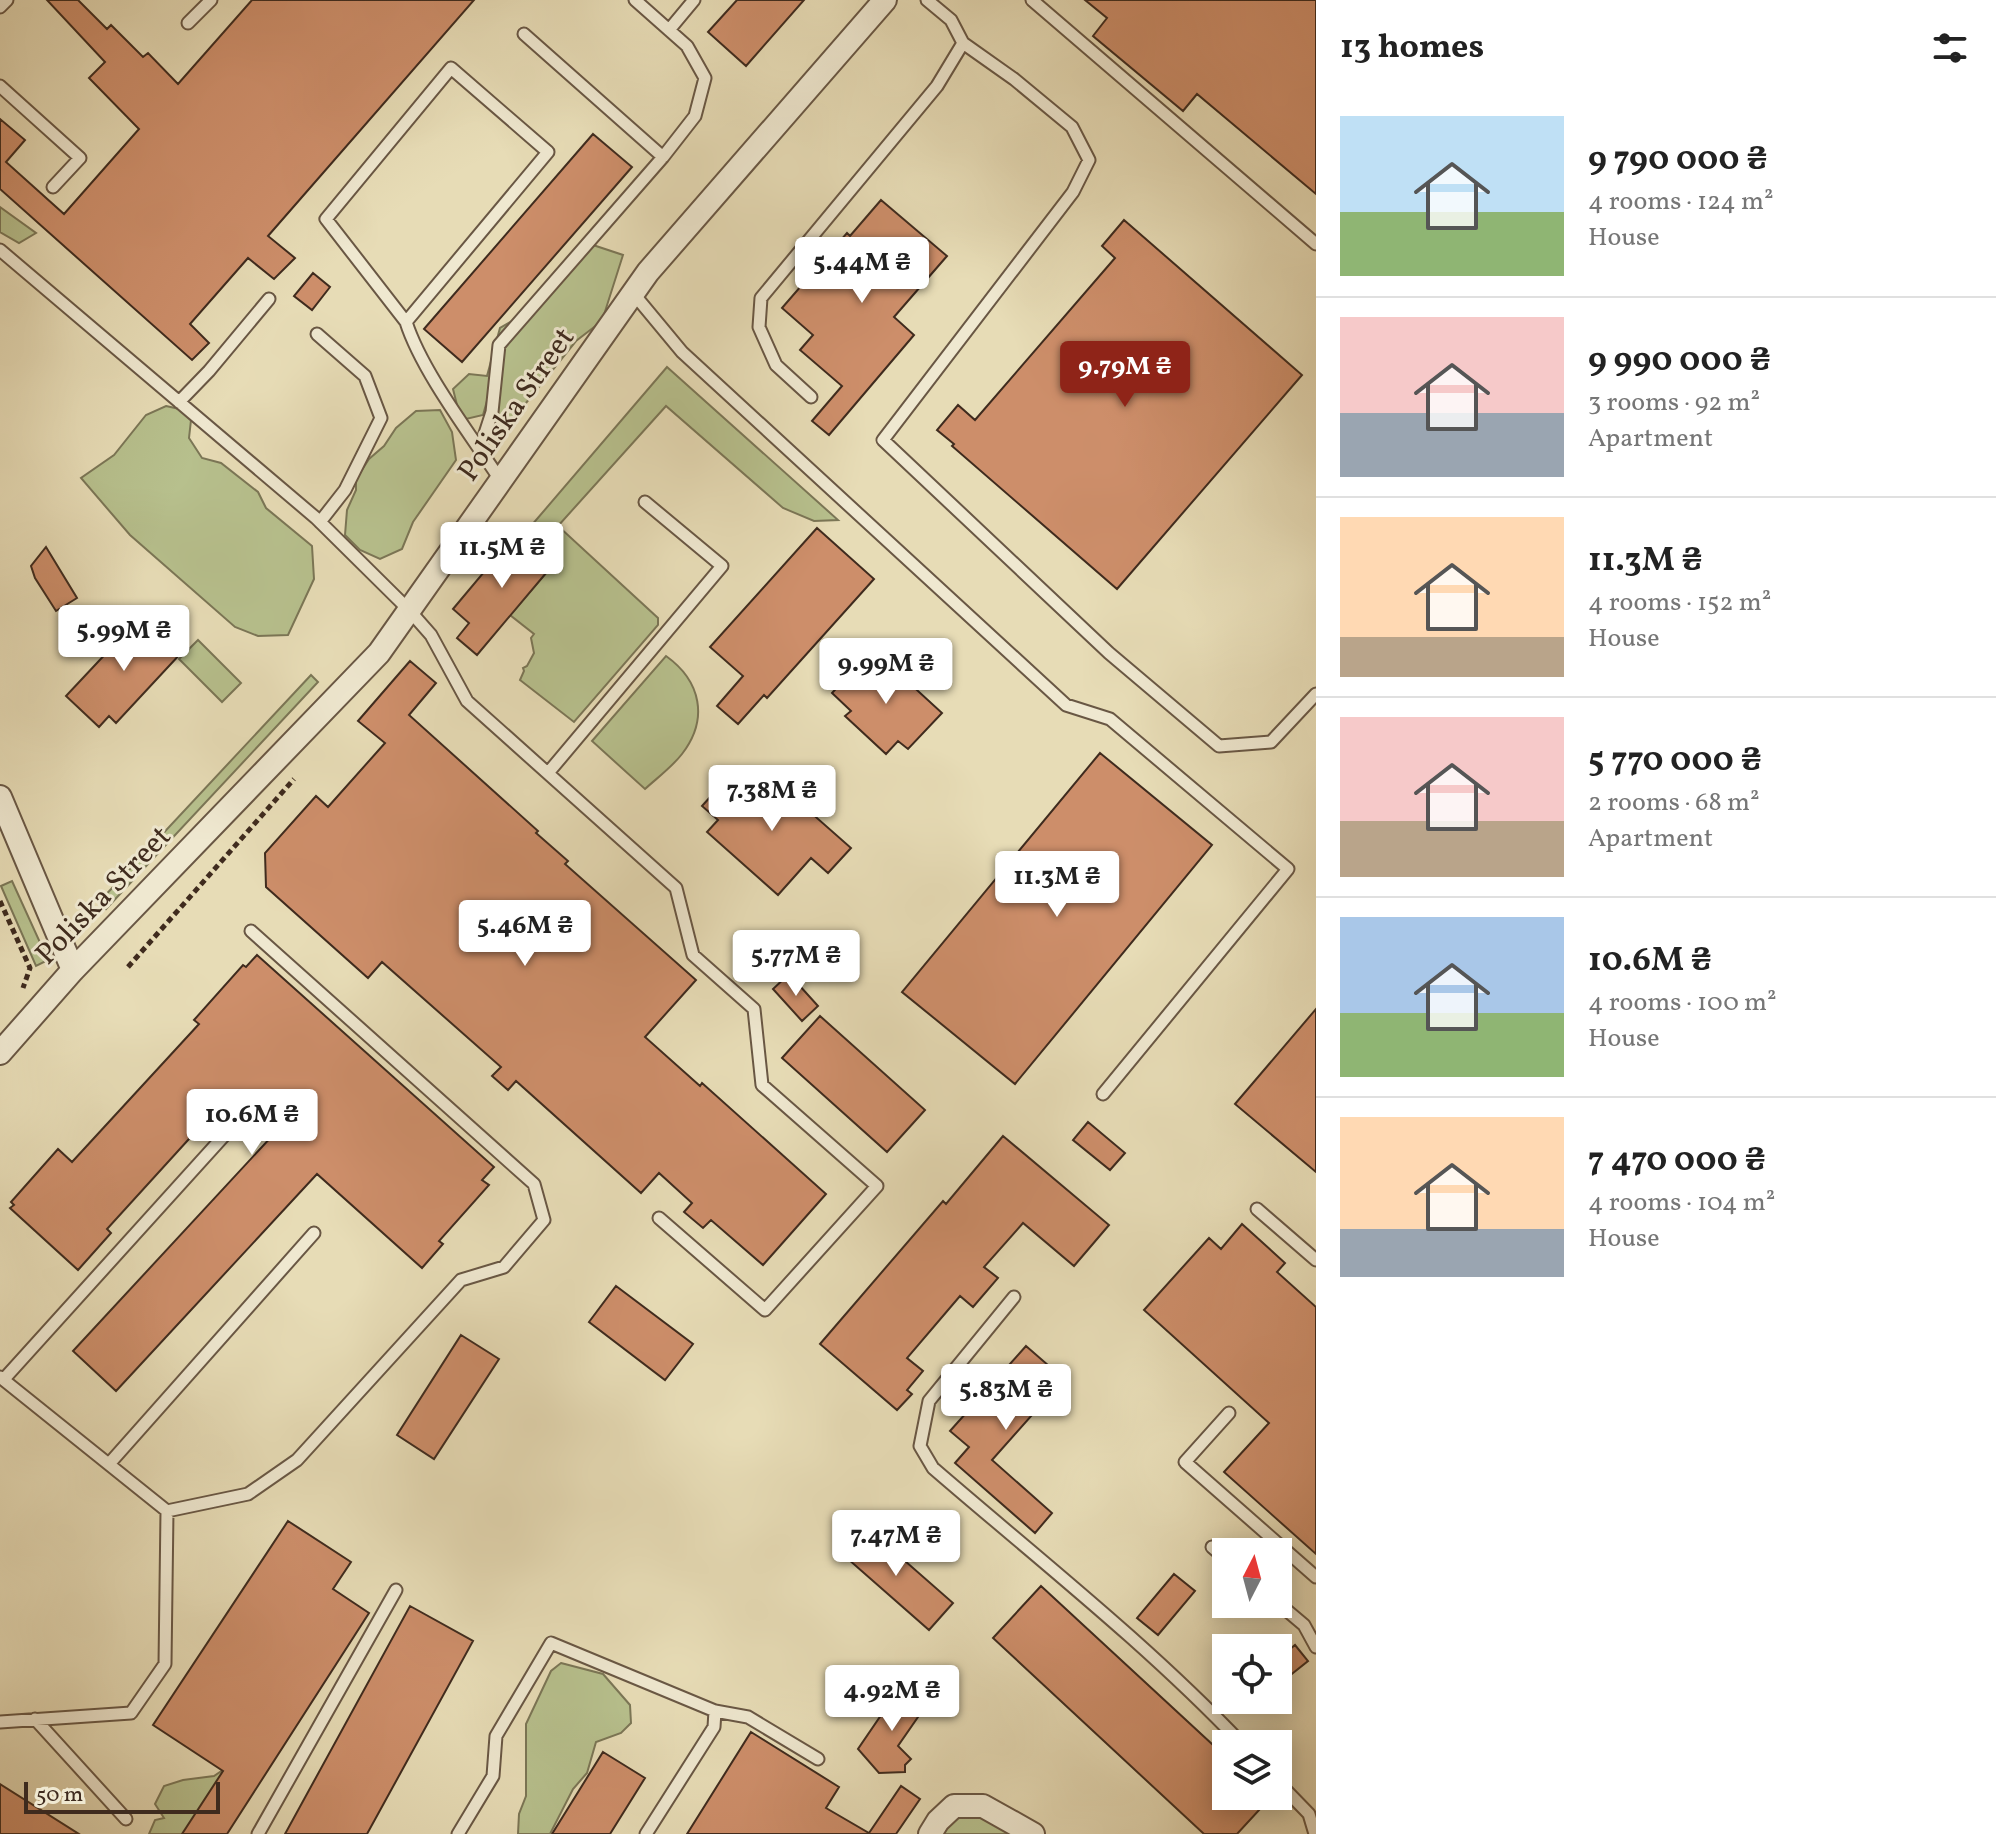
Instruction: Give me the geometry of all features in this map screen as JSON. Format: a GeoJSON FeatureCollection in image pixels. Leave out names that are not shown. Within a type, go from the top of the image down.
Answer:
{"type":"FeatureCollection","features":[{"type":"Feature","properties":{"kind":"street","name":"Poliska Street"},"geometry":{"type":"LineString","coordinates":[[0,1053],[73,970],[379,653],[648,272],[885,0]]}},
{"type":"Feature","properties":{"kind":"street"},"geometry":{"type":"LineString","coordinates":[[0,797],[73,970]]}},
{"type":"Feature","properties":{"kind":"street"},"geometry":{"type":"LineString","coordinates":[[930,1834],[954,1806],[983,1806],[1033,1834]]}},
{"type":"Feature","properties":{"kind":"lane"},"geometry":{"type":"LineString","coordinates":[[0,7],[7,0]]}},
{"type":"Feature","properties":{"kind":"lane"},"geometry":{"type":"LineString","coordinates":[[188,23],[211,0]]}},
{"type":"Feature","properties":{"kind":"lane"},"geometry":{"type":"LineString","coordinates":[[480,449],[492,412],[499,345],[695,116],[705,78],[687,46],[635,0]]}},
{"type":"Feature","properties":{"kind":"lane"},"geometry":{"type":"LineString","coordinates":[[669,30],[694,0]]}},
{"type":"Feature","properties":{"kind":"lane"},"geometry":{"type":"LineString","coordinates":[[927,0],[951,20],[963,43],[1014,79],[1072,127],[1089,160],[1073,192],[883,440],[1109,653],[1219,746],[1271,742],[1316,694]]}},
{"type":"Feature","properties":{"kind":"lane"},"geometry":{"type":"LineString","coordinates":[[1032,0],[1316,244]]}},
{"type":"Feature","properties":{"kind":"lane"},"geometry":{"type":"LineString","coordinates":[[524,34],[663,157]]}},
{"type":"Feature","properties":{"kind":"lane"},"geometry":{"type":"LineString","coordinates":[[811,397],[776,365],[759,327],[761,298],[937,86],[963,43]]}},
{"type":"Feature","properties":{"kind":"lane"},"geometry":{"type":"LineString","coordinates":[[406,322],[548,152],[451,68],[326,219],[406,322],[411,338],[501,481]]}},
{"type":"Feature","properties":{"kind":"lane"},"geometry":{"type":"LineString","coordinates":[[0,86],[80,158],[53,187]]}},
{"type":"Feature","properties":{"kind":"lane"},"geometry":{"type":"LineString","coordinates":[[0,250],[320,522],[431,635],[467,701],[676,888],[693,955],[754,1009],[762,1085],[877,1186],[765,1310],[659,1218]]}},
{"type":"Feature","properties":{"kind":"lane"},"geometry":{"type":"LineString","coordinates":[[633,293],[682,352],[1066,705],[1110,719],[1288,869],[1103,1094]]}},
{"type":"Feature","properties":{"kind":"lane"},"geometry":{"type":"LineString","coordinates":[[179,402],[269,299]]}},
{"type":"Feature","properties":{"kind":"lane"},"geometry":{"type":"LineString","coordinates":[[317,334],[365,376],[381,418],[345,490],[320,522]]}},
{"type":"Feature","properties":{"kind":"lane"},"geometry":{"type":"LineString","coordinates":[[548,773],[722,566],[645,502]]}},
{"type":"Feature","properties":{"kind":"lane"},"geometry":{"type":"LineString","coordinates":[[167,1511],[248,1494],[297,1460],[461,1280],[504,1267],[544,1220],[534,1184],[251,931]]}},
{"type":"Feature","properties":{"kind":"lane"},"geometry":{"type":"LineString","coordinates":[[167,1511],[2,1378],[231,1128]]}},
{"type":"Feature","properties":{"kind":"lane"},"geometry":{"type":"LineString","coordinates":[[1257,1209],[1316,1260]]}},
{"type":"Feature","properties":{"kind":"lane"},"geometry":{"type":"LineString","coordinates":[[109,1464],[314,1233]]}},
{"type":"Feature","properties":{"kind":"lane"},"geometry":{"type":"LineString","coordinates":[[1014,1297],[929,1401],[920,1446],[933,1468],[1189,1690],[1228,1730]]}},
{"type":"Feature","properties":{"kind":"lane"},"geometry":{"type":"LineString","coordinates":[[1229,1413],[1185,1462],[1316,1577]]}},
{"type":"Feature","properties":{"kind":"lane"},"geometry":{"type":"LineString","coordinates":[[0,1722],[131,1713],[165,1664],[167,1511]]}},
{"type":"Feature","properties":{"kind":"lane"},"geometry":{"type":"LineString","coordinates":[[258,1834],[396,1590]]}},
{"type":"Feature","properties":{"kind":"lane"},"geometry":{"type":"LineString","coordinates":[[1292,1615],[1304,1625],[1316,1647]]}},
{"type":"Feature","properties":{"kind":"lane"},"geometry":{"type":"LineString","coordinates":[[458,1834],[493,1776],[496,1736],[551,1643],[715,1711],[748,1717],[818,1759]]}},
{"type":"Feature","properties":{"kind":"lane"},"geometry":{"type":"LineString","coordinates":[[646,1834],[714,1727],[715,1711]]}},
{"type":"Feature","properties":{"kind":"lane"},"geometry":{"type":"LineString","coordinates":[[35,1719],[126,1819]]}},
{"type":"Feature","properties":{"kind":"lane"},"geometry":{"type":"LineString","coordinates":[[1292,1796],[1309,1814],[1315,1834]]}},
{"type":"Feature","properties":{"kind":"path"},"geometry":{"type":"LineString","coordinates":[[128,967],[296,777]]}},
{"type":"Feature","properties":{"kind":"path"},"geometry":{"type":"LineString","coordinates":[[0,901],[30,968]]}},
{"type":"Feature","properties":{"kind":"green space"},"geometry":{"type":"Polygon","coordinates":[[[0,207],[36,233],[19,243],[0,232],[0,207]]]}},
{"type":"Feature","properties":{"kind":"green space"},"geometry":{"type":"Polygon","coordinates":[[[590,244],[623,255],[602,321],[576,341],[509,424],[500,426],[495,419],[489,394],[483,415],[466,419],[459,413],[453,389],[469,374],[487,376],[500,328],[540,305],[590,244]]]}},
{"type":"Feature","properties":{"kind":"green space"},"geometry":{"type":"Polygon","coordinates":[[[667,367],[838,520],[814,521],[783,508],[666,406],[558,526],[658,618],[658,625],[574,722],[520,680],[523,668],[534,653],[531,638],[534,634],[510,615],[557,560],[525,533],[667,367]]]}},
{"type":"Feature","properties":{"kind":"green space"},"geometry":{"type":"Polygon","coordinates":[[[166,406],[184,410],[191,420],[189,438],[202,458],[221,463],[258,492],[266,508],[312,546],[314,579],[288,635],[258,636],[235,627],[130,535],[81,478],[114,455],[146,415],[166,406]]]}},
{"type":"Feature","properties":{"kind":"green space"},"geometry":{"type":"Polygon","coordinates":[[[440,410],[452,432],[456,460],[413,522],[402,549],[380,559],[360,550],[345,535],[347,510],[356,490],[356,479],[396,428],[416,411],[440,410]]]}},
{"type":"Feature","properties":{"kind":"green space"},"geometry":{"type":"Polygon","coordinates":[[[198,640],[241,683],[222,702],[179,659],[198,640]]]}},
{"type":"Feature","properties":{"kind":"green space"},"geometry":{"type":"Polygon","coordinates":[[[666,656],[678,666],[694,689],[698,714],[696,727],[682,754],[645,789],[592,741],[666,656]]]}},
{"type":"Feature","properties":{"kind":"green space"},"geometry":{"type":"Polygon","coordinates":[[[311,675],[318,682],[106,909],[99,902],[311,675]]]}},
{"type":"Feature","properties":{"kind":"green space"},"geometry":{"type":"Polygon","coordinates":[[[12,881],[48,960],[36,966],[1,886],[12,881]]]}},
{"type":"Feature","properties":{"kind":"green space"},"geometry":{"type":"Polygon","coordinates":[[[561,1663],[603,1674],[630,1705],[631,1723],[621,1733],[596,1742],[587,1773],[573,1789],[550,1834],[518,1834],[519,1814],[526,1796],[526,1724],[551,1671],[561,1663]]]}},
{"type":"Feature","properties":{"kind":"green space"},"geometry":{"type":"Polygon","coordinates":[[[239,1759],[195,1834],[149,1834],[155,1820],[164,1818],[155,1804],[164,1786],[214,1776],[239,1759]]]}},
{"type":"Feature","properties":{"kind":"green space"},"geometry":{"type":"Polygon","coordinates":[[[973,1811],[1018,1834],[925,1834],[931,1813],[973,1811]]]}},
{"type":"Feature","properties":{"kind":"building"},"geometry":{"type":"Polygon","coordinates":[[[47,0],[78,0],[107,29],[111,25],[143,57],[148,53],[178,84],[252,0],[474,0],[268,236],[295,258],[274,279],[248,258],[190,324],[209,343],[192,360],[0,189],[0,119],[25,140],[6,162],[64,214],[139,129],[89,78],[105,62],[47,0]]]}},
{"type":"Feature","properties":{"kind":"building"},"geometry":{"type":"Polygon","coordinates":[[[737,0],[804,0],[746,66],[708,32],[737,0]]]}},
{"type":"Feature","properties":{"kind":"building"},"geometry":{"type":"Polygon","coordinates":[[[1085,0],[1316,0],[1316,194],[1197,94],[1183,111],[1093,36],[1107,18],[1085,0]]]}},
{"type":"Feature","properties":{"kind":"building"},"geometry":{"type":"Polygon","coordinates":[[[593,134],[632,167],[462,362],[424,329],[593,134]]]}},
{"type":"Feature","properties":{"kind":"building"},"geometry":{"type":"Polygon","coordinates":[[[881,200],[947,256],[894,317],[914,335],[829,435],[812,421],[842,386],[800,350],[813,335],[782,308],[847,233],[850,236],[881,200]]]}},
{"type":"Feature","properties":{"kind":"building"},"geometry":{"type":"Polygon","coordinates":[[[1124,220],[1302,375],[1117,589],[937,430],[958,405],[975,420],[1115,258],[1102,246],[1124,220]]]}},
{"type":"Feature","properties":{"kind":"building"},"geometry":{"type":"Polygon","coordinates":[[[313,273],[330,287],[312,310],[294,296],[313,273]]]}},
{"type":"Feature","properties":{"kind":"building"},"geometry":{"type":"Polygon","coordinates":[[[817,528],[874,579],[767,698],[764,695],[738,724],[717,706],[743,676],[710,647],[817,528]]]}},
{"type":"Feature","properties":{"kind":"building"},"geometry":{"type":"Polygon","coordinates":[[[520,529],[557,560],[477,655],[457,638],[469,623],[453,609],[520,529]]]}},
{"type":"Feature","properties":{"kind":"building"},"geometry":{"type":"Polygon","coordinates":[[[46,547],[77,598],[56,611],[31,566],[46,547]]]}},
{"type":"Feature","properties":{"kind":"building"},"geometry":{"type":"Polygon","coordinates":[[[142,615],[182,652],[116,723],[109,716],[99,727],[66,696],[142,615]]]}},
{"type":"Feature","properties":{"kind":"building"},"geometry":{"type":"Polygon","coordinates":[[[882,658],[942,713],[908,749],[898,741],[886,754],[845,716],[851,711],[832,693],[856,667],[866,675],[882,658]]]}},
{"type":"Feature","properties":{"kind":"building"},"geometry":{"type":"Polygon","coordinates":[[[410,661],[436,683],[409,715],[538,831],[536,833],[568,861],[565,864],[696,980],[645,1037],[700,1086],[702,1083],[826,1194],[763,1265],[711,1220],[703,1228],[684,1212],[692,1203],[659,1173],[641,1193],[516,1081],[508,1090],[492,1076],[501,1067],[382,962],[368,978],[266,887],[265,853],[316,796],[328,807],[385,743],[358,721],[410,661]]]}},
{"type":"Feature","properties":{"kind":"building"},"geometry":{"type":"Polygon","coordinates":[[[1100,753],[1212,845],[1015,1084],[902,992],[1100,753]]]}},
{"type":"Feature","properties":{"kind":"building"},"geometry":{"type":"Polygon","coordinates":[[[759,773],[796,807],[800,803],[851,848],[828,873],[811,858],[778,895],[707,832],[718,820],[702,806],[722,784],[737,797],[759,773]]]}},
{"type":"Feature","properties":{"kind":"building"},"geometry":{"type":"Polygon","coordinates":[[[257,955],[494,1167],[482,1180],[489,1185],[439,1241],[443,1244],[422,1268],[317,1174],[116,1391],[73,1351],[273,1135],[229,1095],[107,1229],[111,1233],[78,1270],[10,1208],[14,1205],[11,1202],[58,1149],[72,1162],[199,1024],[194,1020],[243,965],[246,967],[257,955]]]}},
{"type":"Feature","properties":{"kind":"building"},"geometry":{"type":"Polygon","coordinates":[[[789,974],[818,1006],[802,1021],[773,989],[789,974]]]}},
{"type":"Feature","properties":{"kind":"building"},"geometry":{"type":"Polygon","coordinates":[[[1316,1009],[1316,1172],[1235,1104],[1316,1009]]]}},
{"type":"Feature","properties":{"kind":"building"},"geometry":{"type":"Polygon","coordinates":[[[820,1016],[925,1110],[887,1152],[782,1058],[820,1016]]]}},
{"type":"Feature","properties":{"kind":"building"},"geometry":{"type":"Polygon","coordinates":[[[1088,1122],[1125,1153],[1110,1170],[1073,1140],[1088,1122]]]}},
{"type":"Feature","properties":{"kind":"building"},"geometry":{"type":"Polygon","coordinates":[[[1003,1136],[1109,1225],[1074,1266],[1023,1223],[984,1267],[998,1278],[973,1307],[960,1296],[907,1358],[923,1371],[907,1390],[912,1394],[897,1410],[820,1344],[1003,1136]]]}},
{"type":"Feature","properties":{"kind":"building"},"geometry":{"type":"Polygon","coordinates":[[[1242,1224],[1285,1263],[1277,1272],[1316,1307],[1316,1554],[1224,1472],[1269,1423],[1144,1310],[1209,1238],[1221,1249],[1242,1224]]]}},
{"type":"Feature","properties":{"kind":"building"},"geometry":{"type":"Polygon","coordinates":[[[616,1286],[693,1344],[665,1380],[589,1322],[616,1286]]]}},
{"type":"Feature","properties":{"kind":"building"},"geometry":{"type":"Polygon","coordinates":[[[461,1335],[499,1359],[434,1459],[397,1435],[461,1335]]]}},
{"type":"Feature","properties":{"kind":"building"},"geometry":{"type":"Polygon","coordinates":[[[1026,1346],[1064,1379],[992,1460],[1052,1513],[1035,1533],[955,1463],[969,1447],[950,1431],[1026,1346]]]}},
{"type":"Feature","properties":{"kind":"building"},"geometry":{"type":"Polygon","coordinates":[[[288,1521],[351,1562],[333,1589],[369,1613],[227,1834],[182,1834],[223,1771],[153,1725],[288,1521]]]}},
{"type":"Feature","properties":{"kind":"building"},"geometry":{"type":"Polygon","coordinates":[[[864,1525],[953,1603],[929,1630],[840,1552],[864,1525]]]}},
{"type":"Feature","properties":{"kind":"building"},"geometry":{"type":"Polygon","coordinates":[[[1174,1574],[1195,1591],[1158,1635],[1137,1618],[1174,1574]]]}},
{"type":"Feature","properties":{"kind":"building"},"geometry":{"type":"Polygon","coordinates":[[[1041,1586],[1212,1744],[1212,1810],[1259,1810],[1237,1834],[1204,1834],[993,1638],[1041,1586]]]}},
{"type":"Feature","properties":{"kind":"building"},"geometry":{"type":"Polygon","coordinates":[[[410,1606],[473,1641],[367,1834],[285,1834],[410,1606]]]}},
{"type":"Feature","properties":{"kind":"building"},"geometry":{"type":"Polygon","coordinates":[[[1295,1645],[1308,1661],[1292,1674],[1292,1647],[1295,1645]]]}},
{"type":"Feature","properties":{"kind":"building"},"geometry":{"type":"Polygon","coordinates":[[[901,1686],[927,1704],[898,1746],[911,1759],[905,1765],[905,1772],[879,1773],[858,1749],[901,1686]]]}},
{"type":"Feature","properties":{"kind":"building"},"geometry":{"type":"Polygon","coordinates":[[[751,1732],[839,1787],[826,1808],[869,1833],[901,1786],[920,1799],[896,1834],[687,1834],[751,1732]]]}},
{"type":"Feature","properties":{"kind":"building"},"geometry":{"type":"Polygon","coordinates":[[[603,1752],[645,1778],[610,1834],[552,1834],[603,1752]]]}},
{"type":"Feature","properties":{"kind":"building"},"geometry":{"type":"Polygon","coordinates":[[[0,1784],[79,1834],[0,1834],[0,1784]]]}}]}
